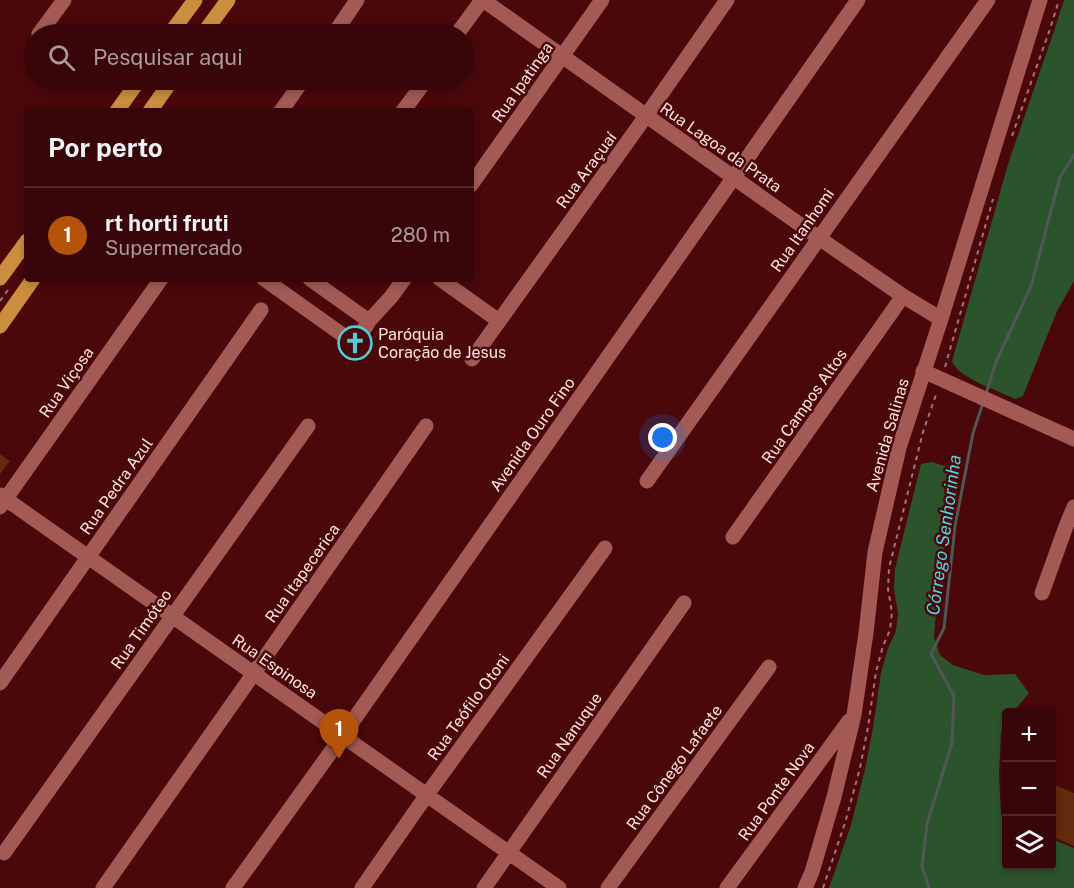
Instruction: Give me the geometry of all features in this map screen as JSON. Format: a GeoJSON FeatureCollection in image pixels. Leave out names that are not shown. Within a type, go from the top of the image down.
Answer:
{"type":"FeatureCollection","features":[{"type":"Feature","properties":{"kind":"main road"},"geometry":{"type":"LineString","coordinates":[[177,24],[195,0]]}},
{"type":"Feature","properties":{"kind":"main road"},"geometry":{"type":"LineString","coordinates":[[211,24],[228,0]]}},
{"type":"Feature","properties":{"kind":"main road"},"geometry":{"type":"LineString","coordinates":[[119,108],[132,90]]}},
{"type":"Feature","properties":{"kind":"main road"},"geometry":{"type":"LineString","coordinates":[[152,108],[165,90]]}},
{"type":"Feature","properties":{"kind":"main road"},"geometry":{"type":"LineString","coordinates":[[0,278],[24,245]]}},
{"type":"Feature","properties":{"kind":"main road"},"geometry":{"type":"LineString","coordinates":[[0,326],[31,282]]}},
{"type":"Feature","properties":{"kind":"street"},"geometry":{"type":"LineString","coordinates":[[46,24],[64,0]]}},
{"type":"Feature","properties":{"kind":"street"},"geometry":{"type":"LineString","coordinates":[[341,24],[357,0]]}},
{"type":"Feature","properties":{"kind":"street"},"geometry":{"type":"LineString","coordinates":[[464,24],[482,0]]}},
{"type":"Feature","properties":{"kind":"street","name":"Rua Lagoa da Prata"},"geometry":{"type":"LineString","coordinates":[[482,0],[819,238],[903,296],[941,319]]}},
{"type":"Feature","properties":{"kind":"street","name":"Rua Ipatinga"},"geometry":{"type":"LineString","coordinates":[[474,181],[602,0]]}},
{"type":"Feature","properties":{"kind":"street","name":"Rua Araçuaí"},"geometry":{"type":"LineString","coordinates":[[472,359],[727,0]]}},
{"type":"Feature","properties":{"kind":"street","name":"Avenida Ouro Fino"},"geometry":{"type":"LineString","coordinates":[[233,888],[343,735],[858,0]]}},
{"type":"Feature","properties":{"kind":"street","name":"Rua Itanhomi"},"geometry":{"type":"LineString","coordinates":[[647,481],[988,0]]}},
{"type":"Feature","properties":{"kind":"street","name":"Avenida Salinas"},"geometry":{"type":"LineString","coordinates":[[806,888],[834,797],[854,715],[875,552],[899,448],[1040,0]]}},
{"type":"Feature","properties":{"kind":"street"},"geometry":{"type":"LineString","coordinates":[[283,108],[296,90]]}},
{"type":"Feature","properties":{"kind":"street"},"geometry":{"type":"LineString","coordinates":[[405,108],[419,90]]}},
{"type":"Feature","properties":{"kind":"street","name":"Rua Viçosa"},"geometry":{"type":"LineString","coordinates":[[2,500],[159,282]]}},
{"type":"Feature","properties":{"kind":"street"},"geometry":{"type":"LineString","coordinates":[[268,282],[347,338],[359,336],[402,282]]}},
{"type":"Feature","properties":{"kind":"street"},"geometry":{"type":"LineString","coordinates":[[314,282],[369,321]]}},
{"type":"Feature","properties":{"kind":"street"},"geometry":{"type":"LineString","coordinates":[[444,282],[499,321]]}},
{"type":"Feature","properties":{"kind":"street","name":"Rua Campos Altos"},"geometry":{"type":"LineString","coordinates":[[734,537],[903,296]]}},
{"type":"Feature","properties":{"kind":"street","name":"Rua Pedra Azul"},"geometry":{"type":"LineString","coordinates":[[0,683],[261,310]]}},
{"type":"Feature","properties":{"kind":"street"},"geometry":{"type":"LineString","coordinates":[[923,371],[1074,439]]}},
{"type":"Feature","properties":{"kind":"street","name":"Rua Timóteo"},"geometry":{"type":"LineString","coordinates":[[4,853],[308,426]]}},
{"type":"Feature","properties":{"kind":"street","name":"Rua Itapecerica"},"geometry":{"type":"LineString","coordinates":[[103,888],[426,426]]}},
{"type":"Feature","properties":{"kind":"street","name":"Rua Espinosa"},"geometry":{"type":"LineString","coordinates":[[2,500],[89,557],[559,888]]}},
{"type":"Feature","properties":{"kind":"street"},"geometry":{"type":"LineString","coordinates":[[1042,593],[1074,507]]}},
{"type":"Feature","properties":{"kind":"street","name":"Rua Teófilo Otoni"},"geometry":{"type":"LineString","coordinates":[[362,888],[605,548]]}},
{"type":"Feature","properties":{"kind":"street","name":"Rua Nanuque"},"geometry":{"type":"LineString","coordinates":[[484,888],[684,603]]}},
{"type":"Feature","properties":{"kind":"street","name":"Rua Cônego Lafaete"},"geometry":{"type":"LineString","coordinates":[[608,888],[769,667]]}},
{"type":"Feature","properties":{"kind":"street","name":"Rua Ponte Nova"},"geometry":{"type":"LineString","coordinates":[[727,888],[854,715]]}},
{"type":"Feature","properties":{"kind":"path"},"geometry":{"type":"LineString","coordinates":[[1012,137],[1059,0]]}},
{"type":"Feature","properties":{"kind":"path"},"geometry":{"type":"LineString","coordinates":[[823,888],[845,823],[860,768],[876,672],[890,630],[892,613],[888,589],[889,568],[923,432],[942,379],[995,192]]}},
{"type":"Feature","properties":{"kind":"green space"},"geometry":{"type":"Polygon","coordinates":[[[1064,0],[1074,0],[1074,281],[1057,311],[1023,396],[1015,399],[970,378],[962,373],[952,361],[1009,161],[1064,0]]]}},
{"type":"Feature","properties":{"kind":"green space"},"geometry":{"type":"Polygon","coordinates":[[[932,462],[948,467],[955,480],[937,600],[934,637],[940,655],[953,665],[984,675],[1015,674],[1029,693],[1016,708],[1002,708],[999,775],[1002,870],[1056,870],[1056,841],[1074,848],[1074,888],[829,888],[851,825],[865,769],[881,673],[888,648],[896,631],[898,613],[894,589],[895,569],[921,464],[932,462]]]}},
{"type":"Feature","properties":{"kind":"building"},"geometry":{"type":"Polygon","coordinates":[[[0,454],[10,461],[0,474],[0,454]]]}},
{"type":"Feature","properties":{"kind":"building"},"geometry":{"type":"Polygon","coordinates":[[[1056,786],[1074,793],[1074,846],[1056,839],[1056,786]]]}},
{"type":"Feature","properties":{"kind":"waterway","name":"Córrego Senhorinha"},"geometry":{"type":"LineString","coordinates":[[986,394],[996,362],[1031,286],[1060,177],[1074,155]]}},
{"type":"Feature","properties":{"kind":"waterway","name":"Córrego Senhorinha"},"geometry":{"type":"LineString","coordinates":[[929,888],[922,866],[927,824],[952,743],[954,696],[931,654],[944,628],[955,526],[973,433],[983,403]]}},
{"type":"Feature","properties":{"kind":"place","name":"Paróquia Coração de Jesus"},"geometry":{"type":"Point","coordinates":[355,343]}},
{"type":"Feature","properties":{"kind":"place","name":"rt horti fruti"},"geometry":{"type":"Point","coordinates":[339,759]}}]}
